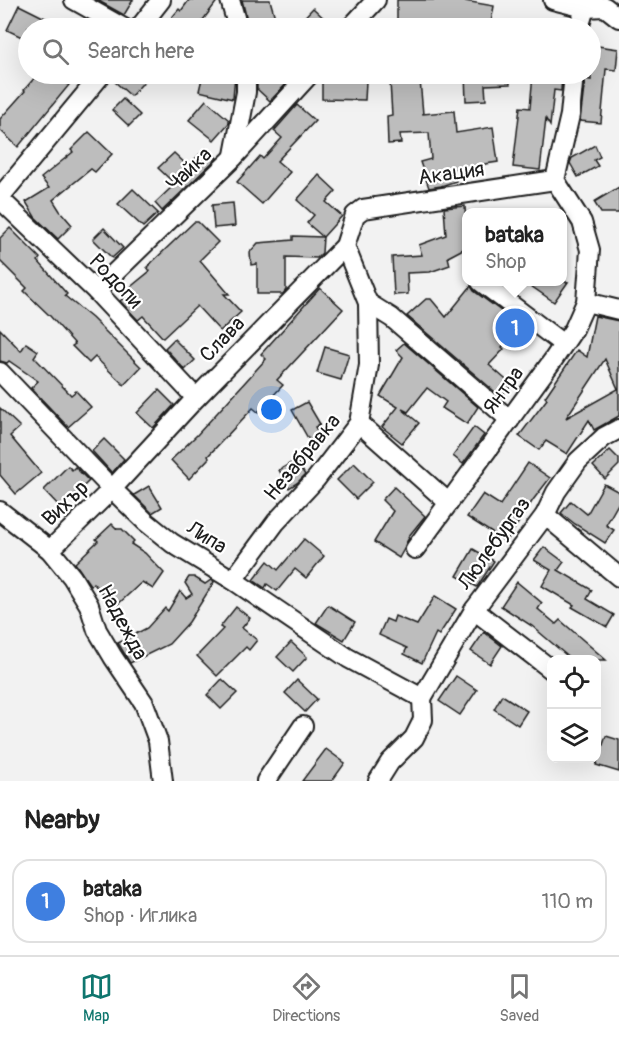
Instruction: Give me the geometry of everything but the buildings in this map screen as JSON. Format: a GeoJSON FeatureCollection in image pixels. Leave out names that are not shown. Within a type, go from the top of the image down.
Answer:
{"type":"FeatureCollection","features":[{"type":"Feature","properties":{"kind":"street"},"geometry":{"type":"LineString","coordinates":[[74,0],[106,18]]}},
{"type":"Feature","properties":{"kind":"street"},"geometry":{"type":"LineString","coordinates":[[147,18],[161,0]]}},
{"type":"Feature","properties":{"kind":"street"},"geometry":{"type":"LineString","coordinates":[[230,0],[235,18]]}},
{"type":"Feature","properties":{"kind":"street"},"geometry":{"type":"LineString","coordinates":[[359,18],[376,0]]}},
{"type":"Feature","properties":{"kind":"street"},"geometry":{"type":"LineString","coordinates":[[553,0],[605,7],[619,18]]}},
{"type":"Feature","properties":{"kind":"street"},"geometry":{"type":"LineString","coordinates":[[583,18],[589,4]]}},
{"type":"Feature","properties":{"kind":"street"},"geometry":{"type":"LineString","coordinates":[[0,198],[94,84]]}},
{"type":"Feature","properties":{"kind":"street"},"geometry":{"type":"LineString","coordinates":[[234,157],[246,84]]}},
{"type":"Feature","properties":{"kind":"street","name":"Чайка"},"geometry":{"type":"LineString","coordinates":[[96,291],[234,157],[301,84]]}},
{"type":"Feature","properties":{"kind":"street"},"geometry":{"type":"LineString","coordinates":[[555,180],[570,115],[573,84]]}},
{"type":"Feature","properties":{"kind":"street","name":"Акация"},"geometry":{"type":"LineString","coordinates":[[355,215],[363,209],[374,207],[555,180]]}},
{"type":"Feature","properties":{"kind":"street","name":"Янтра"},"geometry":{"type":"LineString","coordinates":[[415,549],[574,329],[586,302],[590,250],[587,236],[582,222],[555,180]]}},
{"type":"Feature","properties":{"kind":"street","name":"Родопи"},"geometry":{"type":"LineString","coordinates":[[0,198],[96,291],[196,398]]}},
{"type":"Feature","properties":{"kind":"street","name":"Слава"},"geometry":{"type":"LineString","coordinates":[[112,489],[196,398],[345,246],[355,215]]}},
{"type":"Feature","properties":{"kind":"street","name":"Незабравка"},"geometry":{"type":"LineString","coordinates":[[233,580],[276,522],[316,479],[359,423],[369,365],[368,303],[345,246]]}},
{"type":"Feature","properties":{"kind":"street"},"geometry":{"type":"LineString","coordinates":[[487,286],[563,344]]}},
{"type":"Feature","properties":{"kind":"street"},"geometry":{"type":"LineString","coordinates":[[586,302],[619,310]]}},
{"type":"Feature","properties":{"kind":"street"},"geometry":{"type":"LineString","coordinates":[[368,303],[392,318],[510,420]]}},
{"type":"Feature","properties":{"kind":"street","name":"Липа"},"geometry":{"type":"LineString","coordinates":[[0,372],[112,489],[172,543],[233,580],[348,658],[422,698]]}},
{"type":"Feature","properties":{"kind":"street"},"geometry":{"type":"LineString","coordinates":[[359,423],[449,502]]}},
{"type":"Feature","properties":{"kind":"street","name":"Люлебургаз"},"geometry":{"type":"LineString","coordinates":[[422,698],[474,610],[545,516],[556,492],[578,461],[604,437],[619,429]]}},
{"type":"Feature","properties":{"kind":"street","name":"Вихър"},"geometry":{"type":"LineString","coordinates":[[50,550],[112,489]]}},
{"type":"Feature","properties":{"kind":"street","name":"Надежда"},"geometry":{"type":"LineString","coordinates":[[0,511],[50,550],[72,577],[89,605],[97,630],[144,703],[159,741],[163,781]]}},
{"type":"Feature","properties":{"kind":"street"},"geometry":{"type":"LineString","coordinates":[[545,516],[619,578]]}},
{"type":"Feature","properties":{"kind":"street"},"geometry":{"type":"LineString","coordinates":[[474,610],[547,666]]}},
{"type":"Feature","properties":{"kind":"street"},"geometry":{"type":"LineString","coordinates":[[378,781],[390,762],[414,738],[423,720],[422,698]]}},
{"type":"Feature","properties":{"kind":"street"},"geometry":{"type":"LineString","coordinates":[[266,781],[303,726]]}},
{"type":"Feature","properties":{"kind":"place","name":"bataka"},"geometry":{"type":"Point","coordinates":[515,328]}}]}
